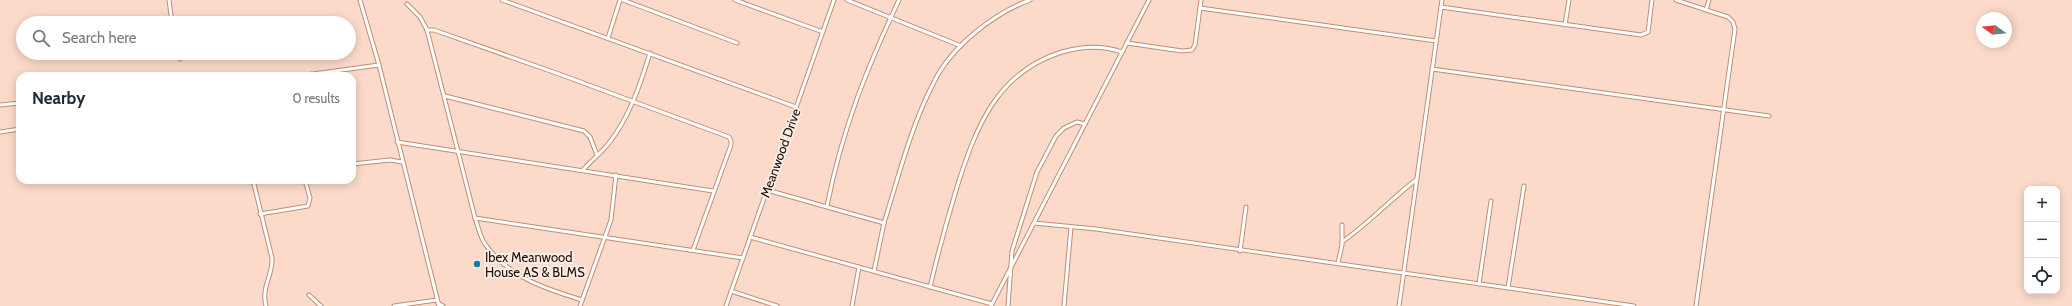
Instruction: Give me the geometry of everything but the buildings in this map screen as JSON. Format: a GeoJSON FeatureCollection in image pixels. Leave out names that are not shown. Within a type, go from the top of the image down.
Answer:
{"type":"FeatureCollection","features":[{"type":"Feature","properties":{"kind":"street"},"geometry":{"type":"LineString","coordinates":[[168,0],[171,16]]}},
{"type":"Feature","properties":{"kind":"street"},"geometry":{"type":"LineString","coordinates":[[360,0],[378,65],[438,303]]}},
{"type":"Feature","properties":{"kind":"street"},"geometry":{"type":"LineString","coordinates":[[502,0],[796,107]]}},
{"type":"Feature","properties":{"kind":"street"},"geometry":{"type":"LineString","coordinates":[[608,38],[620,0]]}},
{"type":"Feature","properties":{"kind":"street"},"geometry":{"type":"LineString","coordinates":[[623,0],[737,42]]}},
{"type":"Feature","properties":{"kind":"street"},"geometry":{"type":"LineString","coordinates":[[735,0],[823,32]]}},
{"type":"Feature","properties":{"kind":"street","name":"Meanwood Drive"},"geometry":{"type":"LineString","coordinates":[[726,306],[834,0]]}},
{"type":"Feature","properties":{"kind":"street"},"geometry":{"type":"LineString","coordinates":[[847,0],[961,46]]}},
{"type":"Feature","properties":{"kind":"street"},"geometry":{"type":"LineString","coordinates":[[827,206],[834,173],[851,114],[863,80],[899,0]]}},
{"type":"Feature","properties":{"kind":"street"},"geometry":{"type":"LineString","coordinates":[[874,271],[884,223],[912,134],[922,108],[940,70],[961,46],[984,26],[1012,8],[1030,0]]}},
{"type":"Feature","properties":{"kind":"street"},"geometry":{"type":"LineString","coordinates":[[750,237],[992,305],[1149,0]]}},
{"type":"Feature","properties":{"kind":"street"},"geometry":{"type":"LineString","coordinates":[[1126,43],[1191,51],[1195,45],[1201,0]]}},
{"type":"Feature","properties":{"kind":"street"},"geometry":{"type":"LineString","coordinates":[[1399,306],[1442,0]]}},
{"type":"Feature","properties":{"kind":"street"},"geometry":{"type":"LineString","coordinates":[[1566,25],[1569,0]]}},
{"type":"Feature","properties":{"kind":"street"},"geometry":{"type":"LineString","coordinates":[[1441,7],[1644,35],[1648,32],[1652,0]]}},
{"type":"Feature","properties":{"kind":"street"},"geometry":{"type":"LineString","coordinates":[[1676,0],[1728,17],[1735,25],[1696,306]]}},
{"type":"Feature","properties":{"kind":"street"},"geometry":{"type":"LineString","coordinates":[[1706,10],[1709,0]]}},
{"type":"Feature","properties":{"kind":"street"},"geometry":{"type":"LineString","coordinates":[[407,4],[420,17],[427,30],[475,218],[484,243],[511,271],[545,289],[582,300]]}},
{"type":"Feature","properties":{"kind":"street"},"geometry":{"type":"LineString","coordinates":[[1200,8],[1436,41]]}},
{"type":"Feature","properties":{"kind":"street"},"geometry":{"type":"LineString","coordinates":[[427,30],[434,30],[634,102],[731,139],[731,145],[713,191],[693,250]]}},
{"type":"Feature","properties":{"kind":"street"},"geometry":{"type":"LineString","coordinates":[[930,287],[941,239],[966,157],[987,110],[1002,91],[1022,72],[1049,56],[1073,49],[1092,47],[1111,48],[1122,52]]}},
{"type":"Feature","properties":{"kind":"street"},"geometry":{"type":"LineString","coordinates":[[583,170],[612,139],[634,102],[650,53]]}},
{"type":"Feature","properties":{"kind":"street"},"geometry":{"type":"LineString","coordinates":[[327,72],[378,65]]}},
{"type":"Feature","properties":{"kind":"street"},"geometry":{"type":"LineString","coordinates":[[1432,69],[1724,111],[1769,116]]}},
{"type":"Feature","properties":{"kind":"street"},"geometry":{"type":"LineString","coordinates":[[445,96],[584,131],[590,137],[597,155]]}},
{"type":"Feature","properties":{"kind":"street"},"geometry":{"type":"LineString","coordinates":[[0,105],[16,103]]}},
{"type":"Feature","properties":{"kind":"street"},"geometry":{"type":"LineString","coordinates":[[1008,306],[1014,244],[1037,172],[1048,149],[1064,128],[1077,122],[1085,124]]}},
{"type":"Feature","properties":{"kind":"street"},"geometry":{"type":"LineString","coordinates":[[0,132],[16,130]]}},
{"type":"Feature","properties":{"kind":"street"},"geometry":{"type":"LineString","coordinates":[[397,142],[713,191]]}},
{"type":"Feature","properties":{"kind":"street"},"geometry":{"type":"LineString","coordinates":[[356,164],[390,160],[402,162]]}},
{"type":"Feature","properties":{"kind":"street"},"geometry":{"type":"LineString","coordinates":[[580,306],[605,238],[613,211],[616,175]]}},
{"type":"Feature","properties":{"kind":"street"},"geometry":{"type":"LineString","coordinates":[[1342,242],[1363,227],[1417,179]]}},
{"type":"Feature","properties":{"kind":"street"},"geometry":{"type":"LineString","coordinates":[[254,184],[272,258],[272,265],[264,289],[266,306]]}},
{"type":"Feature","properties":{"kind":"street"},"geometry":{"type":"LineString","coordinates":[[260,214],[308,206],[310,198],[306,184]]}},
{"type":"Feature","properties":{"kind":"street"},"geometry":{"type":"LineString","coordinates":[[1508,288],[1524,186]]}},
{"type":"Feature","properties":{"kind":"street"},"geometry":{"type":"LineString","coordinates":[[767,190],[884,223]]}},
{"type":"Feature","properties":{"kind":"street"},"geometry":{"type":"LineString","coordinates":[[1479,284],[1491,202]]}},
{"type":"Feature","properties":{"kind":"street"},"geometry":{"type":"LineString","coordinates":[[1240,251],[1246,207]]}},
{"type":"Feature","properties":{"kind":"street"},"geometry":{"type":"LineString","coordinates":[[475,218],[743,258]]}},
{"type":"Feature","properties":{"kind":"street"},"geometry":{"type":"LineString","coordinates":[[1034,223],[1634,306]]}},
{"type":"Feature","properties":{"kind":"street"},"geometry":{"type":"LineString","coordinates":[[1338,264],[1342,242],[1342,225]]}},
{"type":"Feature","properties":{"kind":"street"},"geometry":{"type":"LineString","coordinates":[[1064,306],[1071,227]]}},
{"type":"Feature","properties":{"kind":"street"},"geometry":{"type":"LineString","coordinates":[[852,306],[859,268]]}},
{"type":"Feature","properties":{"kind":"street"},"geometry":{"type":"LineString","coordinates":[[731,291],[777,306]]}},
{"type":"Feature","properties":{"kind":"street"},"geometry":{"type":"LineString","coordinates":[[309,295],[321,306]]}},
{"type":"Feature","properties":{"kind":"street"},"geometry":{"type":"LineString","coordinates":[[394,306],[438,303],[443,306]]}},
{"type":"Feature","properties":{"kind":"place","name":"Ibex Meanwood House AS & BLMS"},"geometry":{"type":"Point","coordinates":[477,264]}}]}
